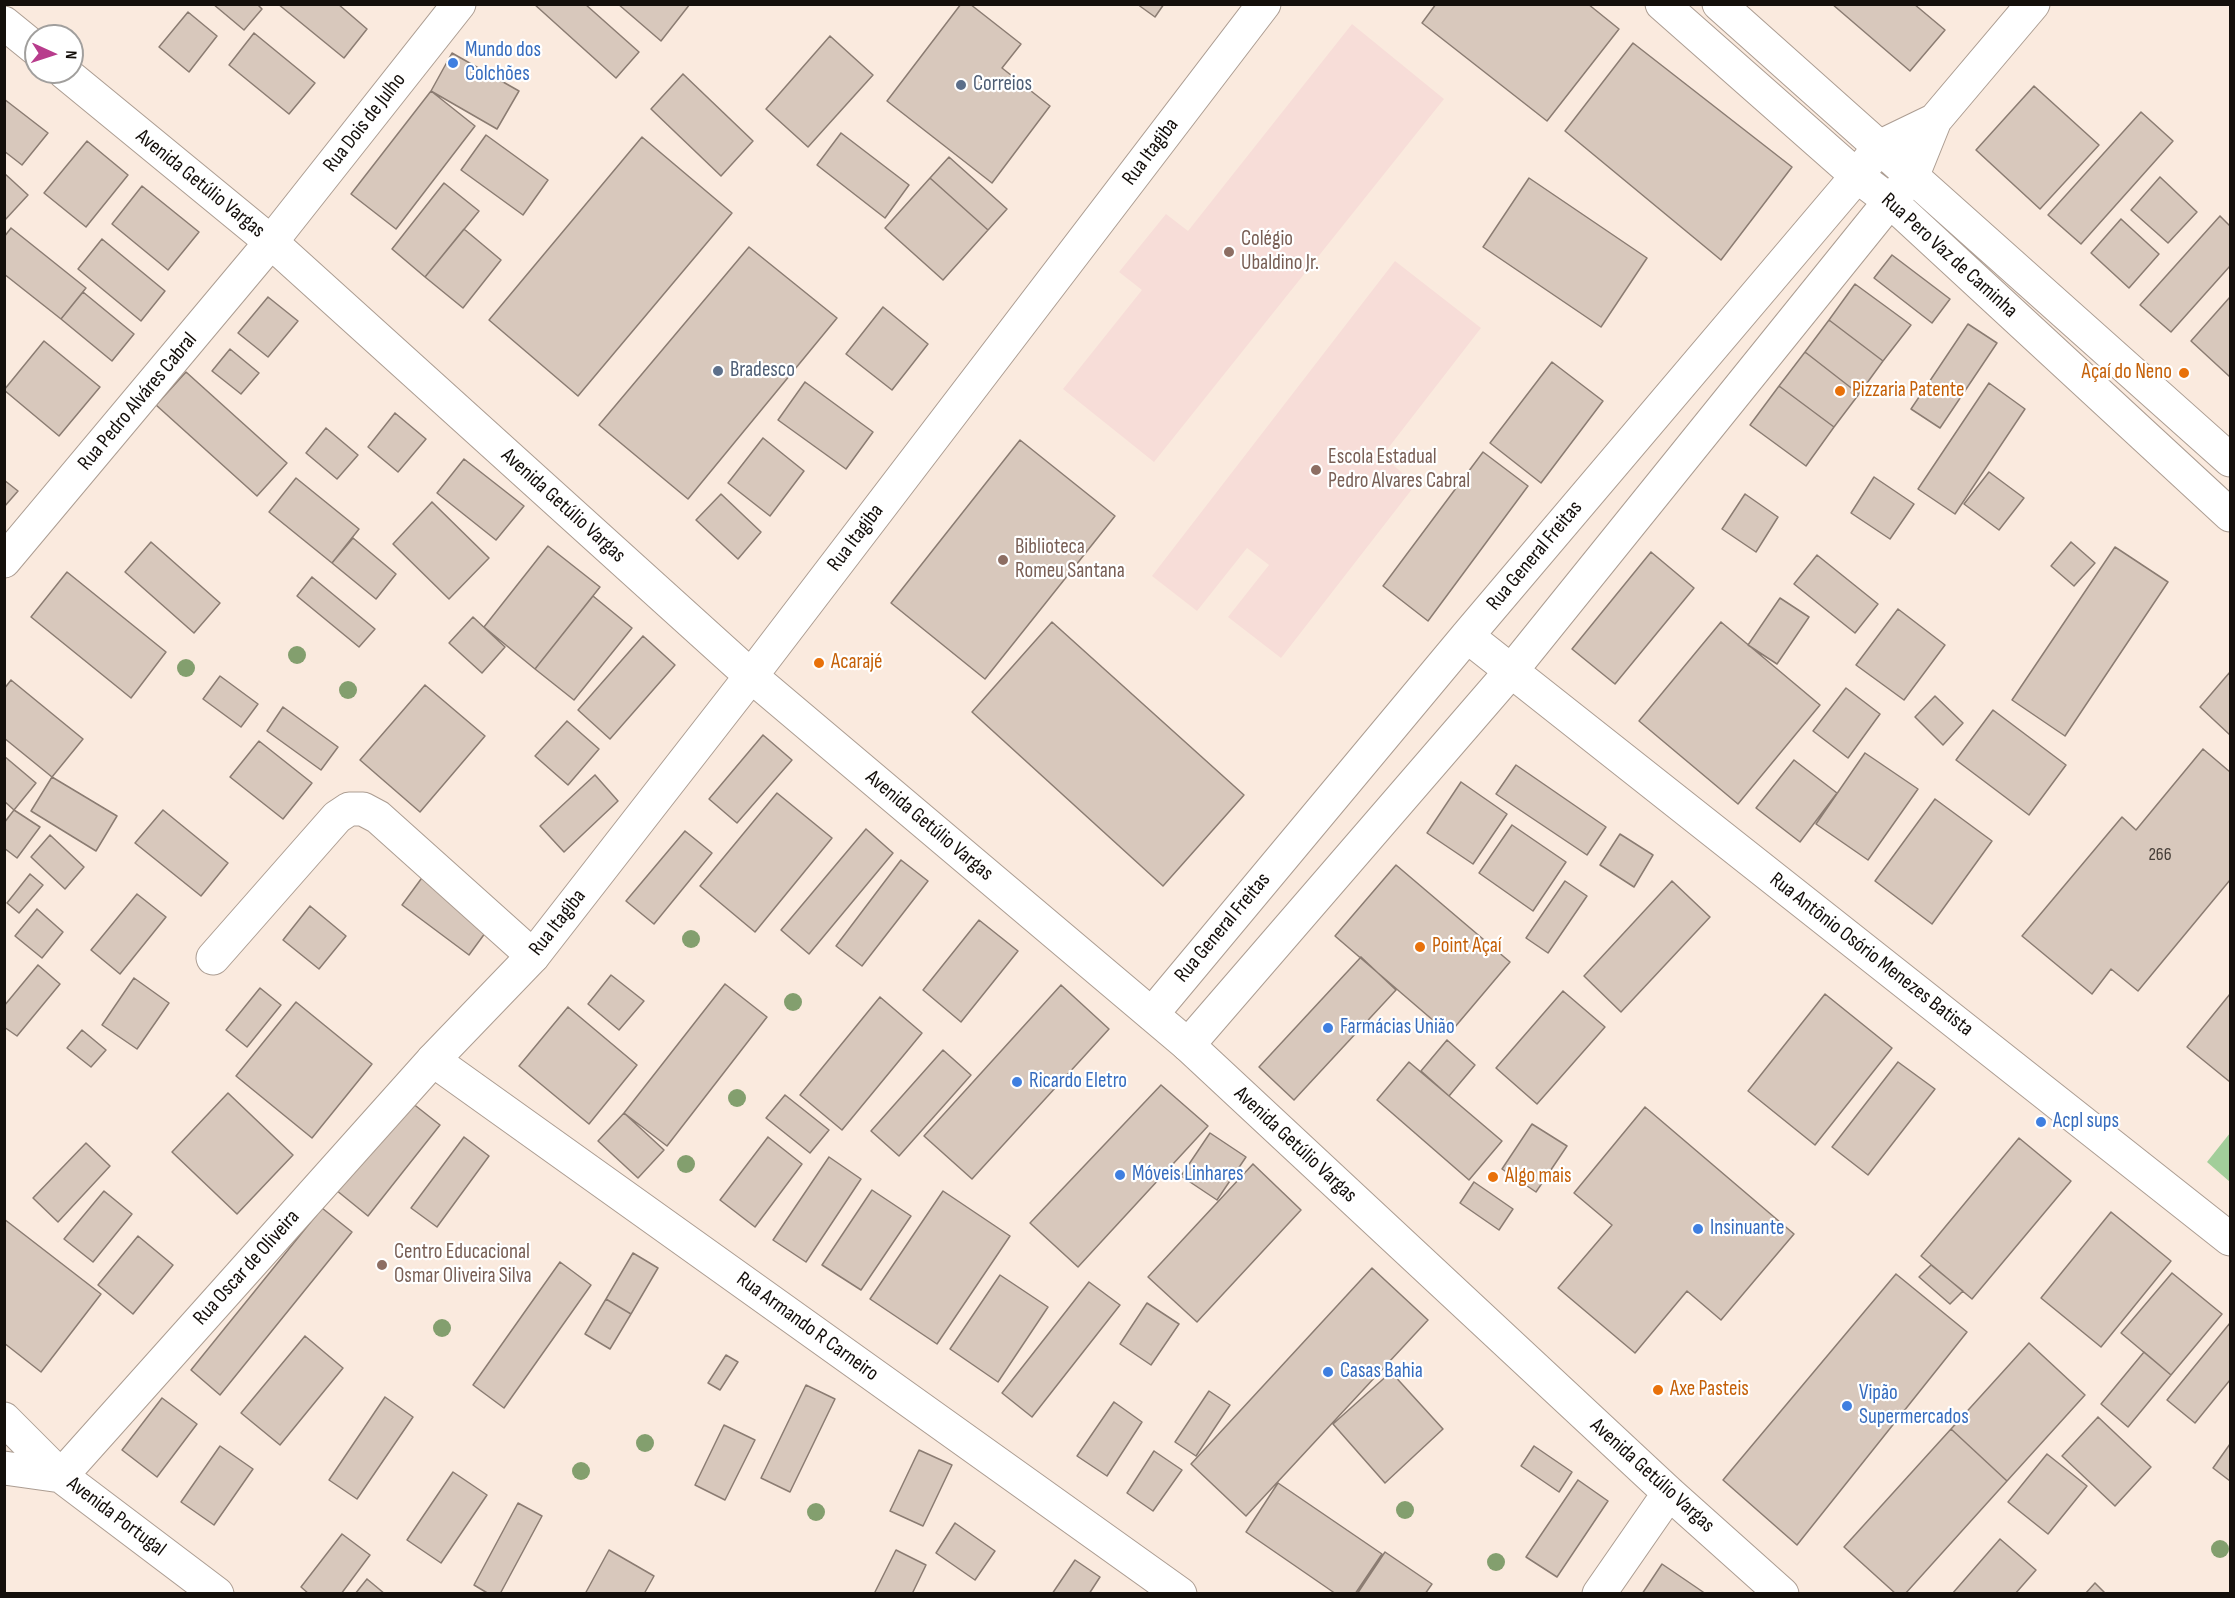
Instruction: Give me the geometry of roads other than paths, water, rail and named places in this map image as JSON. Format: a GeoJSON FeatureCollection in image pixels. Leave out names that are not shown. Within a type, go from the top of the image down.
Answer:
{"type":"FeatureCollection","features":[{"type":"Feature","properties":{"kind":"street","name":"Rua Dois de Julho"},"geometry":{"type":"LineString","coordinates":[[271,242],[459,4]]}},
{"type":"Feature","properties":{"kind":"street","name":"Rua Itagiba"},"geometry":{"type":"LineString","coordinates":[[433,1060],[533,956],[751,676],[1264,4]]}},
{"type":"Feature","properties":{"kind":"street","name":"Rua Pero Vaz de Caminha"},"geometry":{"type":"LineString","coordinates":[[1662,4],[1857,176],[1890,201],[2230,515]]}},
{"type":"Feature","properties":{"kind":"street","name":"Rua Pero Vaz de Caminha"},"geometry":{"type":"LineString","coordinates":[[1719,4],[2230,460]]}},
{"type":"Feature","properties":{"kind":"street"},"geometry":{"type":"LineString","coordinates":[[1188,1045],[1512,670],[1890,201],[1912,177],[1935,120],[2033,4]]}},
{"type":"Feature","properties":{"kind":"street"},"geometry":{"type":"LineString","coordinates":[[4,23],[24,39]]}},
{"type":"Feature","properties":{"kind":"street","name":"Avenida Getúlio Vargas"},"geometry":{"type":"LineString","coordinates":[[79,84],[271,242],[751,676],[1188,1045],[1669,1493],[1782,1593]]}},
{"type":"Feature","properties":{"kind":"street","name":"Rua General Freitas"},"geometry":{"type":"LineString","coordinates":[[1152,1014],[1879,147],[1935,120]]}},
{"type":"Feature","properties":{"kind":"street","name":"Rua Pedro Alváres Cabral"},"geometry":{"type":"LineString","coordinates":[[4,561],[271,242]]}},
{"type":"Feature","properties":{"kind":"street","name":"Rua Antônio Osório Menezes Batista"},"geometry":{"type":"LineString","coordinates":[[1467,636],[2230,1239]]}},
{"type":"Feature","properties":{"kind":"street"},"geometry":{"type":"LineString","coordinates":[[213,958],[337,817],[349,808],[363,809],[378,817],[533,956]]}},
{"type":"Feature","properties":{"kind":"street","name":"Rua Oscar de Oliveira"},"geometry":{"type":"LineString","coordinates":[[62,1476],[433,1060]]}},
{"type":"Feature","properties":{"kind":"street","name":"Rua Armando R Carneiro"},"geometry":{"type":"LineString","coordinates":[[433,1060],[1180,1593]]}},
{"type":"Feature","properties":{"kind":"street"},"geometry":{"type":"LineString","coordinates":[[4,1419],[62,1476]]}},
{"type":"Feature","properties":{"kind":"street","name":"Avenida Portugal"},"geometry":{"type":"LineString","coordinates":[[4,1468],[62,1476],[217,1593]]}},
{"type":"Feature","properties":{"kind":"street"},"geometry":{"type":"LineString","coordinates":[[1599,1593],[1669,1493]]}},
{"type":"Feature","properties":{"kind":"place","name":"Mundo dos Colchões"},"geometry":{"type":"Point","coordinates":[453,63]}},
{"type":"Feature","properties":{"kind":"place","name":"Correios"},"geometry":{"type":"Point","coordinates":[961,85]}},
{"type":"Feature","properties":{"kind":"place","name":"Colégio Ubaldino Jr."},"geometry":{"type":"Point","coordinates":[1229,252]}},
{"type":"Feature","properties":{"kind":"place","name":"Bradesco"},"geometry":{"type":"Point","coordinates":[718,371]}},
{"type":"Feature","properties":{"kind":"place","name":"Açaí do Neno"},"geometry":{"type":"Point","coordinates":[2184,373]}},
{"type":"Feature","properties":{"kind":"place","name":"Pizzaria Patente"},"geometry":{"type":"Point","coordinates":[1840,391]}},
{"type":"Feature","properties":{"kind":"place","name":"Escola Estadual Pedro Alvares Cabral"},"geometry":{"type":"Point","coordinates":[1316,470]}},
{"type":"Feature","properties":{"kind":"place","name":"Biblioteca Romeu Santana"},"geometry":{"type":"Point","coordinates":[1003,560]}},
{"type":"Feature","properties":{"kind":"place","name":"Acarajé"},"geometry":{"type":"Point","coordinates":[819,663]}},
{"type":"Feature","properties":{"kind":"place","name":"Point Açaí"},"geometry":{"type":"Point","coordinates":[1420,947]}},
{"type":"Feature","properties":{"kind":"place","name":"Farmácias União"},"geometry":{"type":"Point","coordinates":[1328,1028]}},
{"type":"Feature","properties":{"kind":"place","name":"Ricardo Eletro"},"geometry":{"type":"Point","coordinates":[1017,1082]}},
{"type":"Feature","properties":{"kind":"place","name":"Acpl sups"},"geometry":{"type":"Point","coordinates":[2041,1122]}},
{"type":"Feature","properties":{"kind":"place","name":"Móveis Linhares"},"geometry":{"type":"Point","coordinates":[1120,1175]}},
{"type":"Feature","properties":{"kind":"place","name":"Algo mais"},"geometry":{"type":"Point","coordinates":[1493,1177]}},
{"type":"Feature","properties":{"kind":"place","name":"Insinuante"},"geometry":{"type":"Point","coordinates":[1698,1229]}},
{"type":"Feature","properties":{"kind":"place","name":"Centro Educacional Osmar Oliveira Silva"},"geometry":{"type":"Point","coordinates":[382,1265]}},
{"type":"Feature","properties":{"kind":"place","name":"Casas Bahia"},"geometry":{"type":"Point","coordinates":[1328,1372]}},
{"type":"Feature","properties":{"kind":"place","name":"Axe Pasteis"},"geometry":{"type":"Point","coordinates":[1658,1390]}},
{"type":"Feature","properties":{"kind":"place","name":"Vipão Supermercados"},"geometry":{"type":"Point","coordinates":[1847,1406]}}]}
